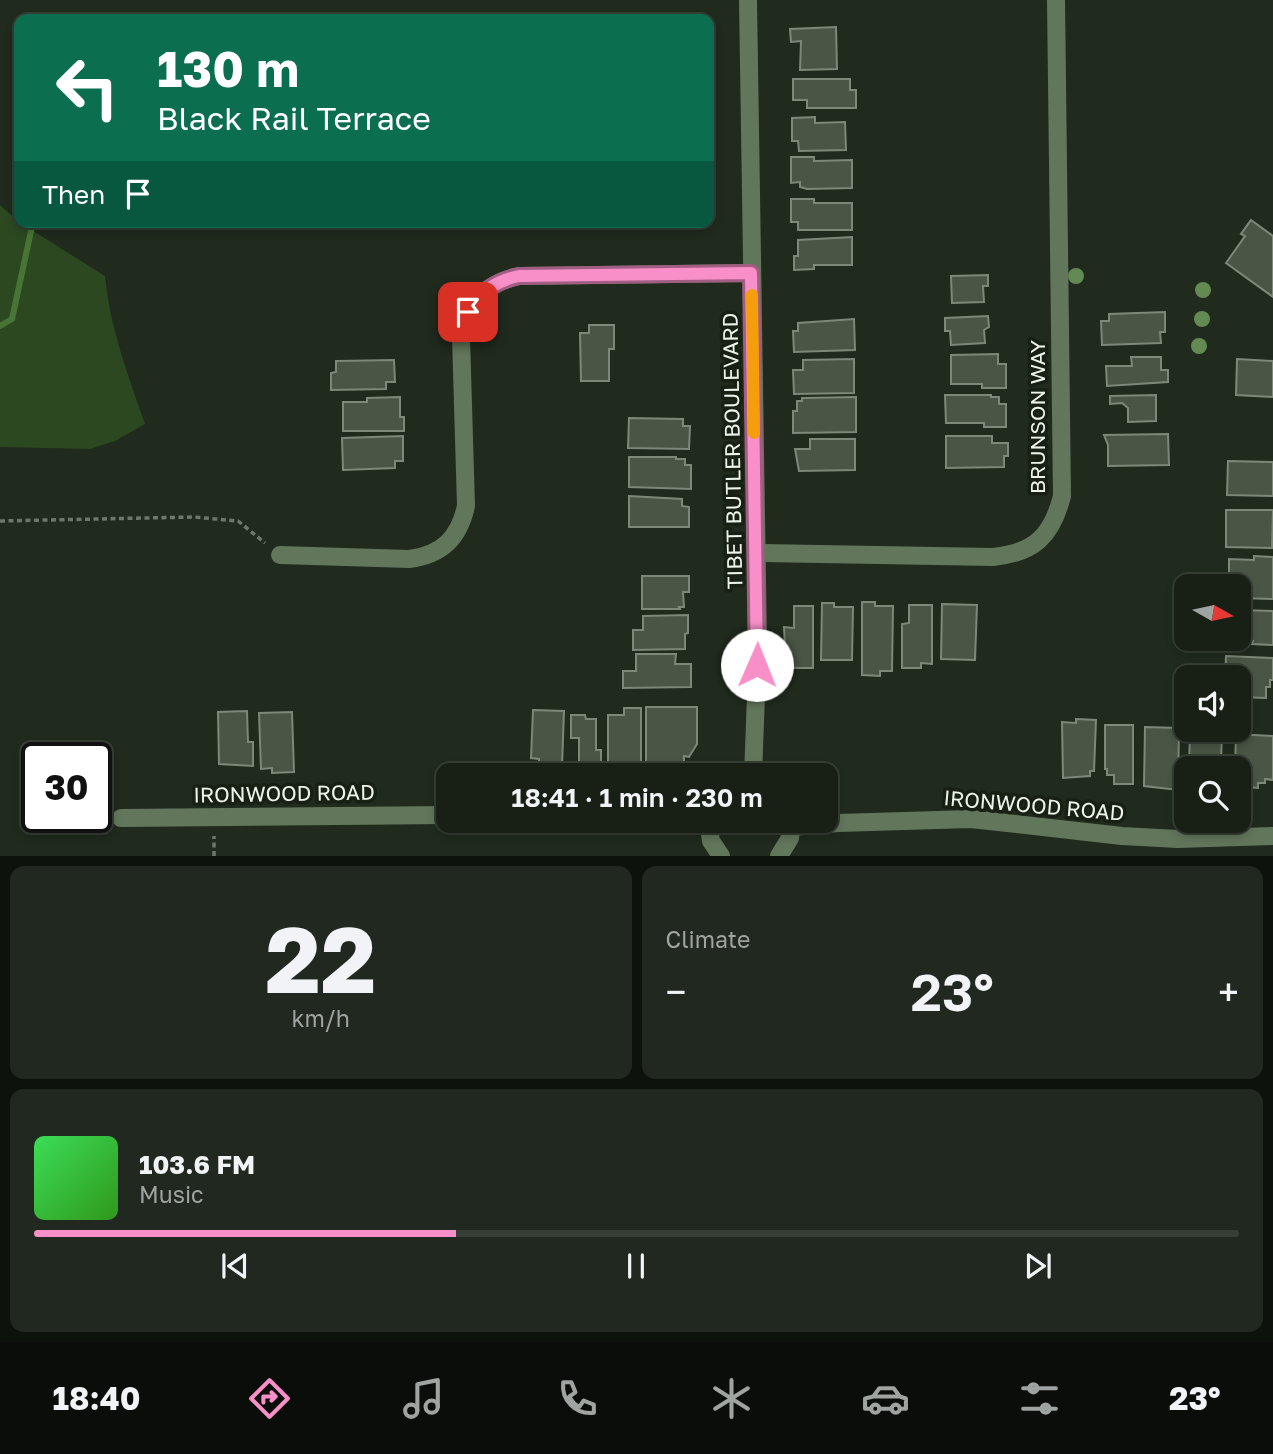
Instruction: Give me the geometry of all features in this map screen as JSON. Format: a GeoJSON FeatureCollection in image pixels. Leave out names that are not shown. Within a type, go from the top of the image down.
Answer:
{"type":"FeatureCollection","features":[{"type":"Feature","properties":{"kind":"street","name":"TIBET BUTLER BOULEVARD"},"geometry":{"type":"LineString","coordinates":[[748,0],[758,643],[753,763]]}},
{"type":"Feature","properties":{"kind":"street","name":"BRUNSON WAY"},"geometry":{"type":"LineString","coordinates":[[756,553],[993,557],[1013,555],[1032,547],[1047,533],[1057,516],[1062,496],[1056,0]]}},
{"type":"Feature","properties":{"kind":"street"},"geometry":{"type":"LineString","coordinates":[[280,555],[409,559],[426,557],[442,549],[454,538],[463,523],[466,506],[461,337],[468,312],[484,291],[495,284],[519,276],[751,273]]}},
{"type":"Feature","properties":{"kind":"street","name":"IRONWOOD ROAD"},"geometry":{"type":"LineString","coordinates":[[121,818],[436,815]]}},
{"type":"Feature","properties":{"kind":"street","name":"IRONWOOD ROAD"},"geometry":{"type":"LineString","coordinates":[[838,823],[971,819],[1178,839],[1273,836]]}},
{"type":"Feature","properties":{"kind":"street"},"geometry":{"type":"LineString","coordinates":[[710,833],[711,841],[721,856]]}},
{"type":"Feature","properties":{"kind":"street"},"geometry":{"type":"LineString","coordinates":[[779,856],[791,833]]}},
{"type":"Feature","properties":{"kind":"path"},"geometry":{"type":"LineString","coordinates":[[0,521],[194,517],[238,521],[280,555]]}},
{"type":"Feature","properties":{"kind":"green space"},"geometry":{"type":"Polygon","coordinates":[[[0,205],[14,218],[14,228],[29,228],[105,276],[115,333],[145,424],[115,441],[90,449],[0,447],[0,205]]]}},
{"type":"Feature","properties":{"kind":"building"},"geometry":{"type":"Polygon","coordinates":[[[836,27],[837,69],[800,70],[801,41],[791,42],[790,29],[836,27]]]}},
{"type":"Feature","properties":{"kind":"building"},"geometry":{"type":"Polygon","coordinates":[[[793,79],[850,79],[850,90],[856,90],[856,108],[807,108],[807,100],[793,100],[793,79]]]}},
{"type":"Feature","properties":{"kind":"building"},"geometry":{"type":"Polygon","coordinates":[[[815,117],[815,123],[845,122],[846,150],[799,151],[798,141],[792,141],[792,118],[815,117]]]}},
{"type":"Feature","properties":{"kind":"building"},"geometry":{"type":"Polygon","coordinates":[[[791,157],[814,157],[814,161],[852,160],[852,188],[807,189],[800,187],[800,182],[791,183],[791,157]]]}},
{"type":"Feature","properties":{"kind":"building"},"geometry":{"type":"Polygon","coordinates":[[[791,199],[814,199],[814,203],[852,203],[852,230],[798,230],[798,222],[791,222],[791,199]]]}},
{"type":"Feature","properties":{"kind":"building"},"geometry":{"type":"Polygon","coordinates":[[[1251,220],[1273,236],[1273,297],[1226,263],[1245,236],[1241,234],[1251,220]]]}},
{"type":"Feature","properties":{"kind":"building"},"geometry":{"type":"Polygon","coordinates":[[[852,237],[852,265],[814,265],[814,269],[794,270],[794,256],[798,256],[798,240],[852,237]]]}},
{"type":"Feature","properties":{"kind":"building"},"geometry":{"type":"Polygon","coordinates":[[[988,275],[988,286],[983,286],[984,302],[952,303],[951,276],[988,275]]]}},
{"type":"Feature","properties":{"kind":"building"},"geometry":{"type":"Polygon","coordinates":[[[1165,312],[1165,332],[1160,332],[1161,343],[1102,345],[1101,321],[1109,321],[1109,314],[1165,312]]]}},
{"type":"Feature","properties":{"kind":"building"},"geometry":{"type":"Polygon","coordinates":[[[988,316],[989,327],[984,330],[985,343],[951,345],[950,331],[945,331],[945,318],[988,316]]]}},
{"type":"Feature","properties":{"kind":"building"},"geometry":{"type":"Polygon","coordinates":[[[854,319],[855,350],[794,352],[793,331],[798,331],[798,323],[854,319]]]}},
{"type":"Feature","properties":{"kind":"building"},"geometry":{"type":"Polygon","coordinates":[[[589,325],[614,325],[614,349],[609,349],[609,381],[581,381],[580,333],[589,333],[589,325]]]}},
{"type":"Feature","properties":{"kind":"building"},"geometry":{"type":"Polygon","coordinates":[[[998,354],[998,364],[1006,364],[1006,388],[982,388],[982,384],[951,384],[951,355],[998,354]]]}},
{"type":"Feature","properties":{"kind":"building"},"geometry":{"type":"Polygon","coordinates":[[[1131,357],[1161,357],[1161,370],[1168,370],[1168,382],[1107,386],[1106,366],[1132,366],[1131,357]]]}},
{"type":"Feature","properties":{"kind":"building"},"geometry":{"type":"Polygon","coordinates":[[[854,359],[854,393],[794,394],[793,370],[803,370],[803,360],[854,359]]]}},
{"type":"Feature","properties":{"kind":"building"},"geometry":{"type":"Polygon","coordinates":[[[1237,359],[1273,361],[1273,397],[1236,395],[1237,359]]]}},
{"type":"Feature","properties":{"kind":"building"},"geometry":{"type":"Polygon","coordinates":[[[394,360],[395,382],[386,382],[386,389],[331,390],[331,373],[336,372],[336,361],[394,360]]]}},
{"type":"Feature","properties":{"kind":"building"},"geometry":{"type":"Polygon","coordinates":[[[945,395],[999,397],[999,404],[1006,404],[1006,427],[984,427],[984,423],[946,423],[945,395]]]}},
{"type":"Feature","properties":{"kind":"building"},"geometry":{"type":"Polygon","coordinates":[[[1156,395],[1156,421],[1128,422],[1128,408],[1122,403],[1110,404],[1110,396],[1156,395]]]}},
{"type":"Feature","properties":{"kind":"building"},"geometry":{"type":"Polygon","coordinates":[[[400,397],[400,417],[404,417],[404,431],[343,431],[343,402],[400,397]]]}},
{"type":"Feature","properties":{"kind":"building"},"geometry":{"type":"Polygon","coordinates":[[[856,397],[856,432],[793,433],[793,411],[797,411],[797,401],[802,401],[802,398],[856,397]]]}},
{"type":"Feature","properties":{"kind":"building"},"geometry":{"type":"Polygon","coordinates":[[[629,418],[683,419],[683,426],[690,426],[689,449],[628,448],[629,418]]]}},
{"type":"Feature","properties":{"kind":"building"},"geometry":{"type":"Polygon","coordinates":[[[1168,434],[1169,465],[1108,466],[1108,445],[1104,435],[1168,434]]]}},
{"type":"Feature","properties":{"kind":"building"},"geometry":{"type":"Polygon","coordinates":[[[403,436],[403,461],[395,461],[395,468],[343,470],[342,438],[403,436]]]}},
{"type":"Feature","properties":{"kind":"building"},"geometry":{"type":"Polygon","coordinates":[[[946,436],[992,436],[992,443],[1008,443],[1008,456],[1004,456],[1004,467],[946,468],[946,436]]]}},
{"type":"Feature","properties":{"kind":"building"},"geometry":{"type":"Polygon","coordinates":[[[810,439],[855,439],[855,470],[799,471],[795,449],[810,449],[810,439]]]}},
{"type":"Feature","properties":{"kind":"building"},"geometry":{"type":"Polygon","coordinates":[[[629,457],[685,459],[685,465],[691,465],[691,489],[629,487],[629,457]]]}},
{"type":"Feature","properties":{"kind":"building"},"geometry":{"type":"Polygon","coordinates":[[[1228,461],[1273,462],[1273,496],[1227,495],[1228,461]]]}},
{"type":"Feature","properties":{"kind":"building"},"geometry":{"type":"Polygon","coordinates":[[[629,496],[682,499],[682,506],[689,507],[689,527],[629,527],[629,496]]]}},
{"type":"Feature","properties":{"kind":"building"},"geometry":{"type":"Polygon","coordinates":[[[1226,510],[1273,510],[1272,548],[1226,547],[1226,510]]]}},
{"type":"Feature","properties":{"kind":"building"},"geometry":{"type":"Polygon","coordinates":[[[1254,556],[1273,557],[1273,599],[1251,598],[1251,574],[1229,574],[1229,559],[1254,560],[1254,556]]]}},
{"type":"Feature","properties":{"kind":"building"},"geometry":{"type":"Polygon","coordinates":[[[642,576],[689,576],[689,592],[683,592],[684,607],[642,609],[642,576]]]}},
{"type":"Feature","properties":{"kind":"building"},"geometry":{"type":"Polygon","coordinates":[[[862,602],[875,602],[875,606],[893,606],[892,671],[880,671],[880,676],[862,675],[862,602]]]}},
{"type":"Feature","properties":{"kind":"building"},"geometry":{"type":"Polygon","coordinates":[[[822,603],[834,603],[834,607],[853,607],[852,660],[821,660],[822,603]]]}},
{"type":"Feature","properties":{"kind":"building"},"geometry":{"type":"Polygon","coordinates":[[[942,604],[977,605],[975,660],[941,659],[942,604]]]}},
{"type":"Feature","properties":{"kind":"building"},"geometry":{"type":"Polygon","coordinates":[[[909,605],[932,605],[932,664],[921,663],[921,668],[902,668],[902,624],[909,623],[909,605]]]}},
{"type":"Feature","properties":{"kind":"building"},"geometry":{"type":"Polygon","coordinates":[[[794,606],[813,606],[813,668],[786,668],[784,627],[794,628],[794,606]]]}},
{"type":"Feature","properties":{"kind":"building"},"geometry":{"type":"Polygon","coordinates":[[[1251,610],[1273,611],[1273,645],[1252,644],[1251,610]]]}},
{"type":"Feature","properties":{"kind":"building"},"geometry":{"type":"Polygon","coordinates":[[[688,615],[685,649],[633,650],[633,630],[643,630],[643,616],[688,615]]]}},
{"type":"Feature","properties":{"kind":"building"},"geometry":{"type":"Polygon","coordinates":[[[636,654],[676,654],[675,664],[691,664],[691,687],[623,688],[623,671],[636,671],[636,654]]]}},
{"type":"Feature","properties":{"kind":"building"},"geometry":{"type":"Polygon","coordinates":[[[1226,656],[1273,658],[1273,680],[1270,680],[1270,687],[1266,687],[1266,698],[1251,697],[1251,665],[1226,665],[1226,656]]]}},
{"type":"Feature","properties":{"kind":"building"},"geometry":{"type":"Polygon","coordinates":[[[646,707],[697,707],[697,744],[689,757],[684,756],[684,763],[646,763],[646,707]]]}},
{"type":"Feature","properties":{"kind":"building"},"geometry":{"type":"Polygon","coordinates":[[[624,708],[641,708],[641,763],[608,763],[608,715],[624,715],[624,708]]]}},
{"type":"Feature","properties":{"kind":"building"},"geometry":{"type":"Polygon","coordinates":[[[533,710],[564,711],[562,763],[539,763],[539,759],[531,758],[533,710]]]}},
{"type":"Feature","properties":{"kind":"building"},"geometry":{"type":"Polygon","coordinates":[[[247,711],[248,742],[253,742],[253,766],[219,764],[218,712],[247,711]]]}},
{"type":"Feature","properties":{"kind":"building"},"geometry":{"type":"Polygon","coordinates":[[[292,712],[294,772],[272,773],[272,768],[261,769],[259,713],[292,712]]]}},
{"type":"Feature","properties":{"kind":"building"},"geometry":{"type":"Polygon","coordinates":[[[571,715],[585,715],[586,719],[596,719],[596,750],[601,750],[601,763],[579,763],[579,738],[571,738],[571,715]]]}},
{"type":"Feature","properties":{"kind":"building"},"geometry":{"type":"Polygon","coordinates":[[[1076,719],[1096,720],[1094,771],[1090,771],[1090,776],[1063,778],[1062,722],[1076,723],[1076,719]]]}},
{"type":"Feature","properties":{"kind":"building"},"geometry":{"type":"Polygon","coordinates":[[[1105,725],[1133,725],[1133,784],[1114,784],[1114,775],[1107,775],[1105,725]]]}},
{"type":"Feature","properties":{"kind":"building"},"geometry":{"type":"Polygon","coordinates":[[[1145,727],[1174,728],[1174,742],[1179,742],[1179,756],[1174,756],[1174,790],[1144,786],[1145,727]]]}},
{"type":"Feature","properties":{"kind":"building"},"geometry":{"type":"Polygon","coordinates":[[[1251,735],[1273,736],[1273,780],[1265,779],[1265,783],[1258,783],[1258,788],[1251,788],[1251,756],[1235,756],[1236,742],[1251,742],[1251,735]]]}},
{"type":"Feature","properties":{"kind":"building"},"geometry":{"type":"Polygon","coordinates":[[[1190,742],[1222,742],[1221,756],[1189,756],[1190,742]]]}},
{"type":"Feature","properties":{"kind":"waterway"},"geometry":{"type":"LineString","coordinates":[[0,326],[12,319],[32,228]]}},
{"type":"Feature","properties":{"kind":"slow traffic"},"geometry":{"type":"LineString","coordinates":[[752,295],[754,433]]}},
{"type":"Feature","properties":{"kind":"route"},"geometry":{"type":"LineString","coordinates":[[468,312],[484,291],[507,278],[519,276],[751,273],[757,665]]}}]}
